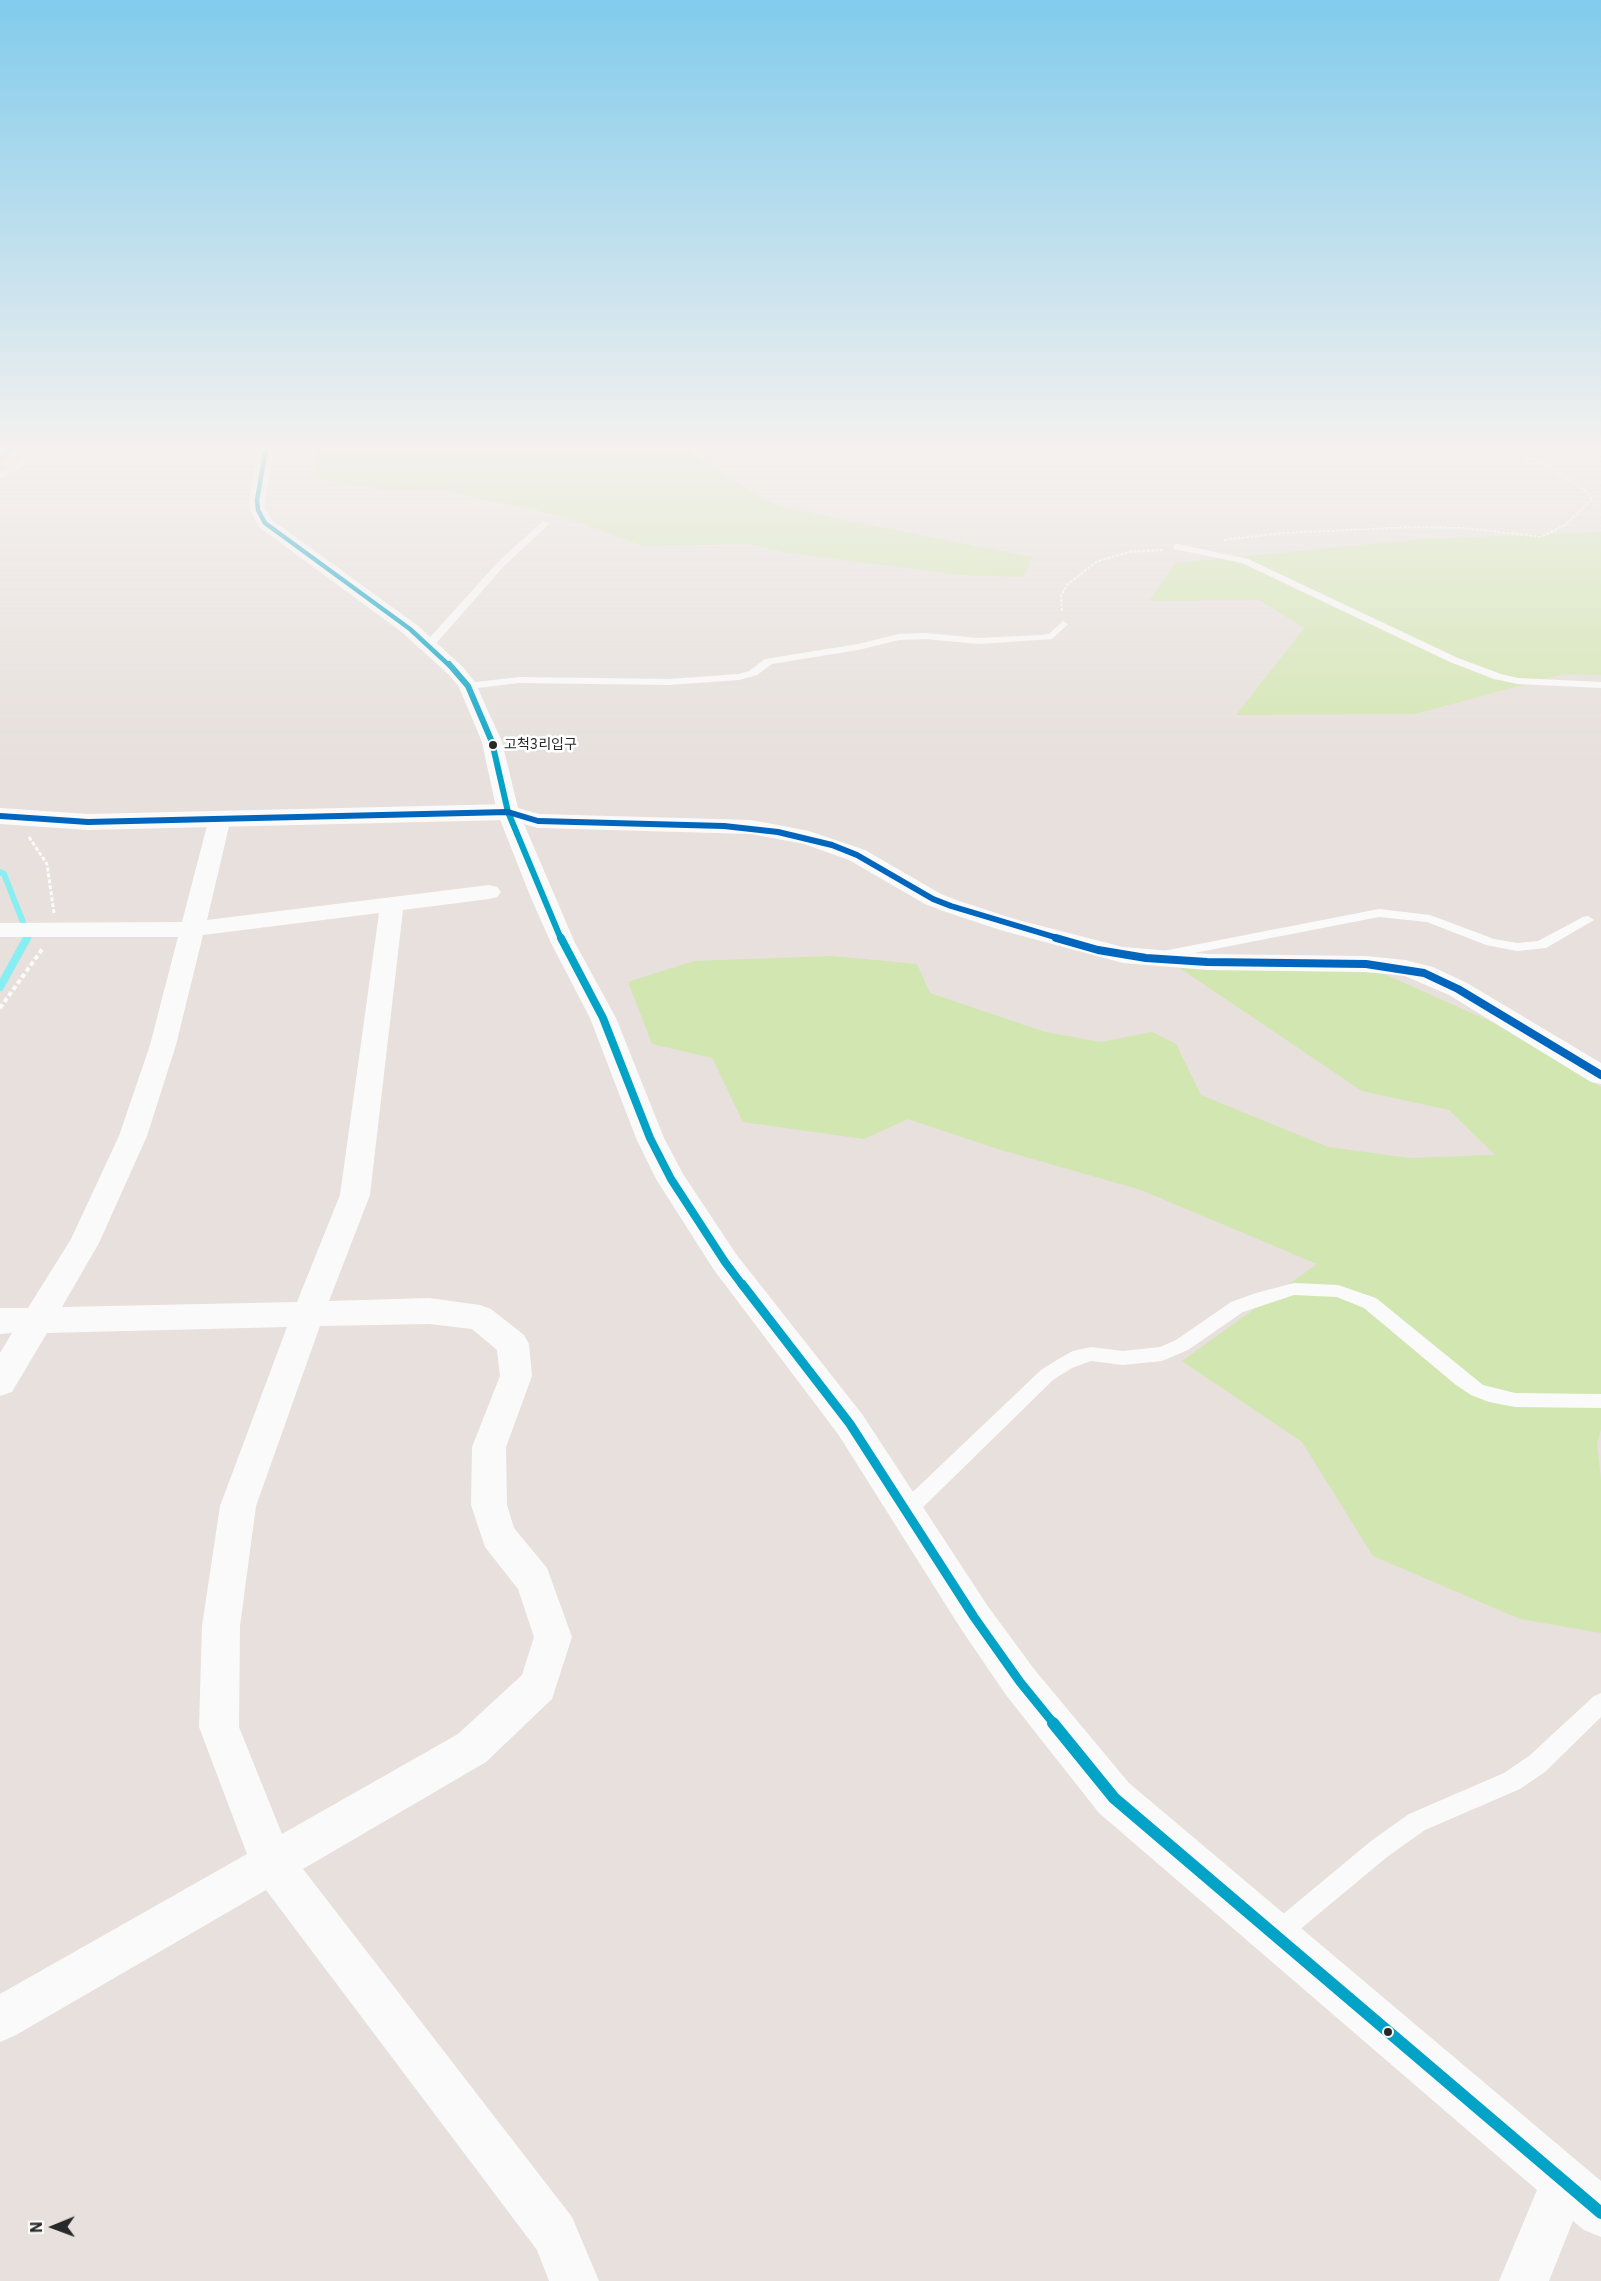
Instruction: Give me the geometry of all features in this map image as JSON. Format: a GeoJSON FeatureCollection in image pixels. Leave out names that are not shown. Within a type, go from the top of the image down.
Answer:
{"type":"FeatureCollection","features":[{"type":"Feature","properties":{"kind":"street"},"geometry":{"type":"LineString","coordinates":[[309,555],[428,645],[456,671],[468,686],[492,742],[508,812],[543,898],[563,943],[603,1018],[650,1138],[671,1179],[725,1262],[850,1424],[905,1512],[1020,1682],[1114,1798],[1601,2213]]}},
{"type":"Feature","properties":{"kind":"street"},"geometry":{"type":"LineString","coordinates":[[0,816],[88,822],[508,812],[538,821],[751,827],[809,838],[857,855],[933,899],[1098,950],[1146,958],[1207,962],[1387,965],[1424,973],[1458,989],[1601,1075]]}},
{"type":"Feature","properties":{"kind":"street"},"geometry":{"type":"LineString","coordinates":[[0,1382],[84,1243],[133,1136],[163,1045],[194,929],[220,818]]}},
{"type":"Feature","properties":{"kind":"street"},"geometry":{"type":"LineString","coordinates":[[0,930],[194,929],[489,892]]}},
{"type":"Feature","properties":{"kind":"street"},"geometry":{"type":"LineString","coordinates":[[392,904],[355,1195],[308,1314],[238,1506],[220,1626],[219,1727],[272,1863],[555,2234],[574,2281]]}},
{"type":"Feature","properties":{"kind":"street"},"geometry":{"type":"LineString","coordinates":[[0,1321],[429,1311],[480,1318],[513,1344],[516,1376],[489,1446],[489,1505],[498,1536],[534,1580],[553,1637],[538,1686],[472,1748],[0,2019]]}},
{"type":"Feature","properties":{"kind":"street"},"geometry":{"type":"LineString","coordinates":[[1524,2281],[1564,2183]]}},
{"type":"Feature","properties":{"kind":"lane"},"geometry":{"type":"LineString","coordinates":[[428,645],[510,555]]}},
{"type":"Feature","properties":{"kind":"lane"},"geometry":{"type":"LineString","coordinates":[[1226,555],[1245,561],[1454,660],[1498,677],[1518,681],[1601,684]]}},
{"type":"Feature","properties":{"kind":"lane"},"geometry":{"type":"LineString","coordinates":[[468,686],[519,680],[669,682],[739,677],[753,673],[769,661],[858,647],[899,637],[926,636],[978,641],[1040,638],[1052,636],[1062,624]]}},
{"type":"Feature","properties":{"kind":"lane"},"geometry":{"type":"LineString","coordinates":[[1146,958],[1379,913],[1420,917],[1491,942],[1517,947],[1541,945],[1588,920]]}},
{"type":"Feature","properties":{"kind":"lane"},"geometry":{"type":"LineString","coordinates":[[905,1512],[1047,1375],[1072,1360],[1091,1354],[1123,1358],[1162,1354],[1182,1344],[1237,1307],[1256,1299],[1294,1290],[1338,1291],[1370,1303],[1462,1380],[1477,1390],[1495,1397],[1515,1400],[1601,1401]]}},
{"type":"Feature","properties":{"kind":"lane"},"geometry":{"type":"LineString","coordinates":[[1275,1935],[1379,1849],[1417,1822],[1512,1781],[1537,1764],[1601,1703]]}},
{"type":"Feature","properties":{"kind":"path"},"geometry":{"type":"LineString","coordinates":[[1062,624],[1061,596],[1067,585],[1096,562],[1118,555]]}},
{"type":"Feature","properties":{"kind":"green space"},"geometry":{"type":"Polygon","coordinates":[[[809,555],[1033,557],[1023,577],[959,575],[809,555]]]}},
{"type":"Feature","properties":{"kind":"green space"},"geometry":{"type":"Polygon","coordinates":[[[1253,555],[1601,555],[1601,675],[1564,674],[1415,714],[1236,715],[1304,628],[1259,600],[1149,601],[1175,563],[1253,555]]]}},
{"type":"Feature","properties":{"kind":"green space"},"geometry":{"type":"Polygon","coordinates":[[[831,956],[917,964],[930,993],[1045,1032],[1101,1042],[1152,1032],[1176,1044],[1201,1095],[1328,1147],[1409,1158],[1495,1155],[1449,1110],[1362,1091],[1178,967],[1382,973],[1496,1024],[1601,1087],[1601,1429],[1597,1444],[1601,1480],[1601,1633],[1520,1619],[1373,1556],[1302,1442],[1182,1361],[1317,1264],[1141,1190],[1001,1150],[908,1119],[864,1139],[743,1122],[712,1058],[652,1044],[628,982],[694,961],[831,956]]]}},
{"type":"Feature","properties":{"kind":"waterway"},"geometry":{"type":"LineString","coordinates":[[0,872],[4,874],[28,935],[26,939]]}},
{"type":"Feature","properties":{"kind":"waterway"},"geometry":{"type":"LineString","coordinates":[[0,987],[27,938]]}},
{"type":"Feature","properties":{"kind":"transit line"},"geometry":{"type":"LineString","coordinates":[[309,555],[410,629],[456,671],[468,686],[492,742],[508,812],[543,898],[563,943],[603,1018],[650,1138],[671,1179],[725,1262],[850,1424],[974,1617],[1020,1682],[1114,1798],[1601,2213]]}},
{"type":"Feature","properties":{"kind":"transit line"},"geometry":{"type":"LineString","coordinates":[[0,816],[88,822],[508,812],[538,821],[724,826],[778,832],[832,845],[857,855],[933,899],[951,906],[1098,950],[1146,958],[1207,962],[1366,964],[1424,973],[1458,989],[1601,1075]]}},
{"type":"Feature","properties":{"kind":"place","name":"고척3리입구"},"geometry":{"type":"Point","coordinates":[493,745]}}]}
